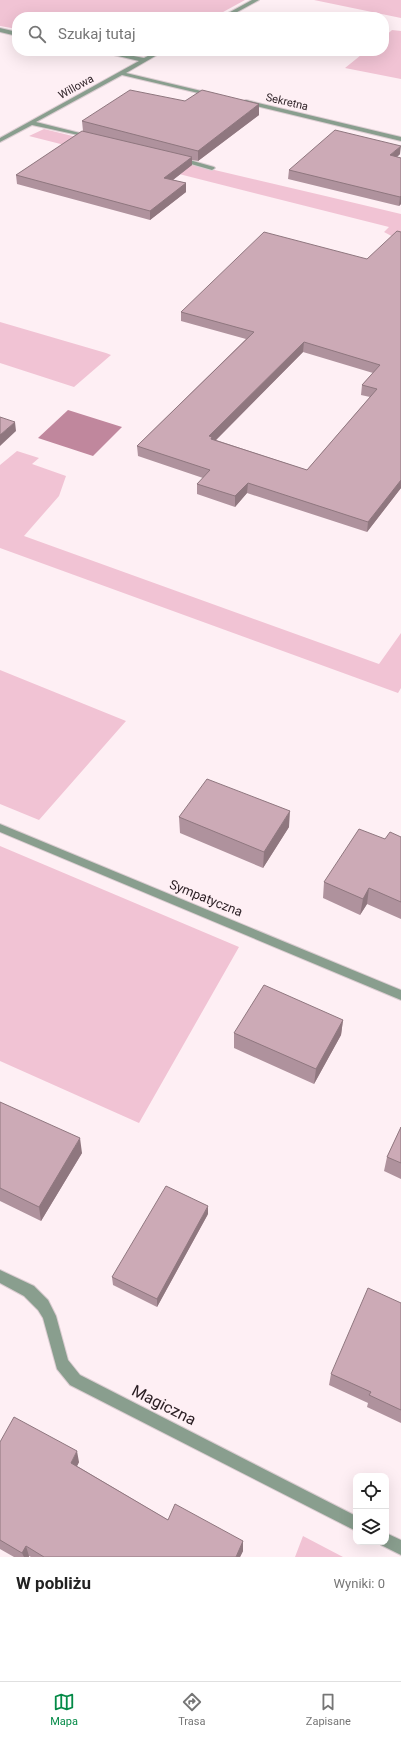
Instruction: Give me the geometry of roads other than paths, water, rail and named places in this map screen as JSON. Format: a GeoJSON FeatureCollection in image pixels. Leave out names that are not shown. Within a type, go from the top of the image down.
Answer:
{"type":"FeatureCollection","features":[{"type":"Feature","properties":{"kind":"street"},"geometry":{"type":"LineString","coordinates":[[233,12],[256,0]]}},
{"type":"Feature","properties":{"kind":"street"},"geometry":{"type":"LineString","coordinates":[[0,30],[12,33]]}},
{"type":"Feature","properties":{"kind":"street"},"geometry":{"type":"LineString","coordinates":[[124,56],[144,60]]}},
{"type":"Feature","properties":{"kind":"street","name":"Willowa"},"geometry":{"type":"LineString","coordinates":[[0,140],[152,56]]}},
{"type":"Feature","properties":{"kind":"street"},"geometry":{"type":"LineString","coordinates":[[121,73],[215,95]]}},
{"type":"Feature","properties":{"kind":"street","name":"Sekretna"},"geometry":{"type":"LineString","coordinates":[[238,100],[401,139]]}},
{"type":"Feature","properties":{"kind":"street"},"geometry":{"type":"LineString","coordinates":[[31,123],[100,140]]}},
{"type":"Feature","properties":{"kind":"street"},"geometry":{"type":"LineString","coordinates":[[176,159],[212,168]]}},
{"type":"Feature","properties":{"kind":"street","name":"Sympatyczna"},"geometry":{"type":"LineString","coordinates":[[0,828],[401,994]]}},
{"type":"Feature","properties":{"kind":"street","name":"Magiczna"},"geometry":{"type":"LineString","coordinates":[[0,1276],[29,1291],[43,1305],[49,1316],[62,1364],[75,1380],[353,1522]]}},
{"type":"Feature","properties":{"kind":"street"},"geometry":{"type":"LineString","coordinates":[[389,1542],[401,1548]]}}]}
